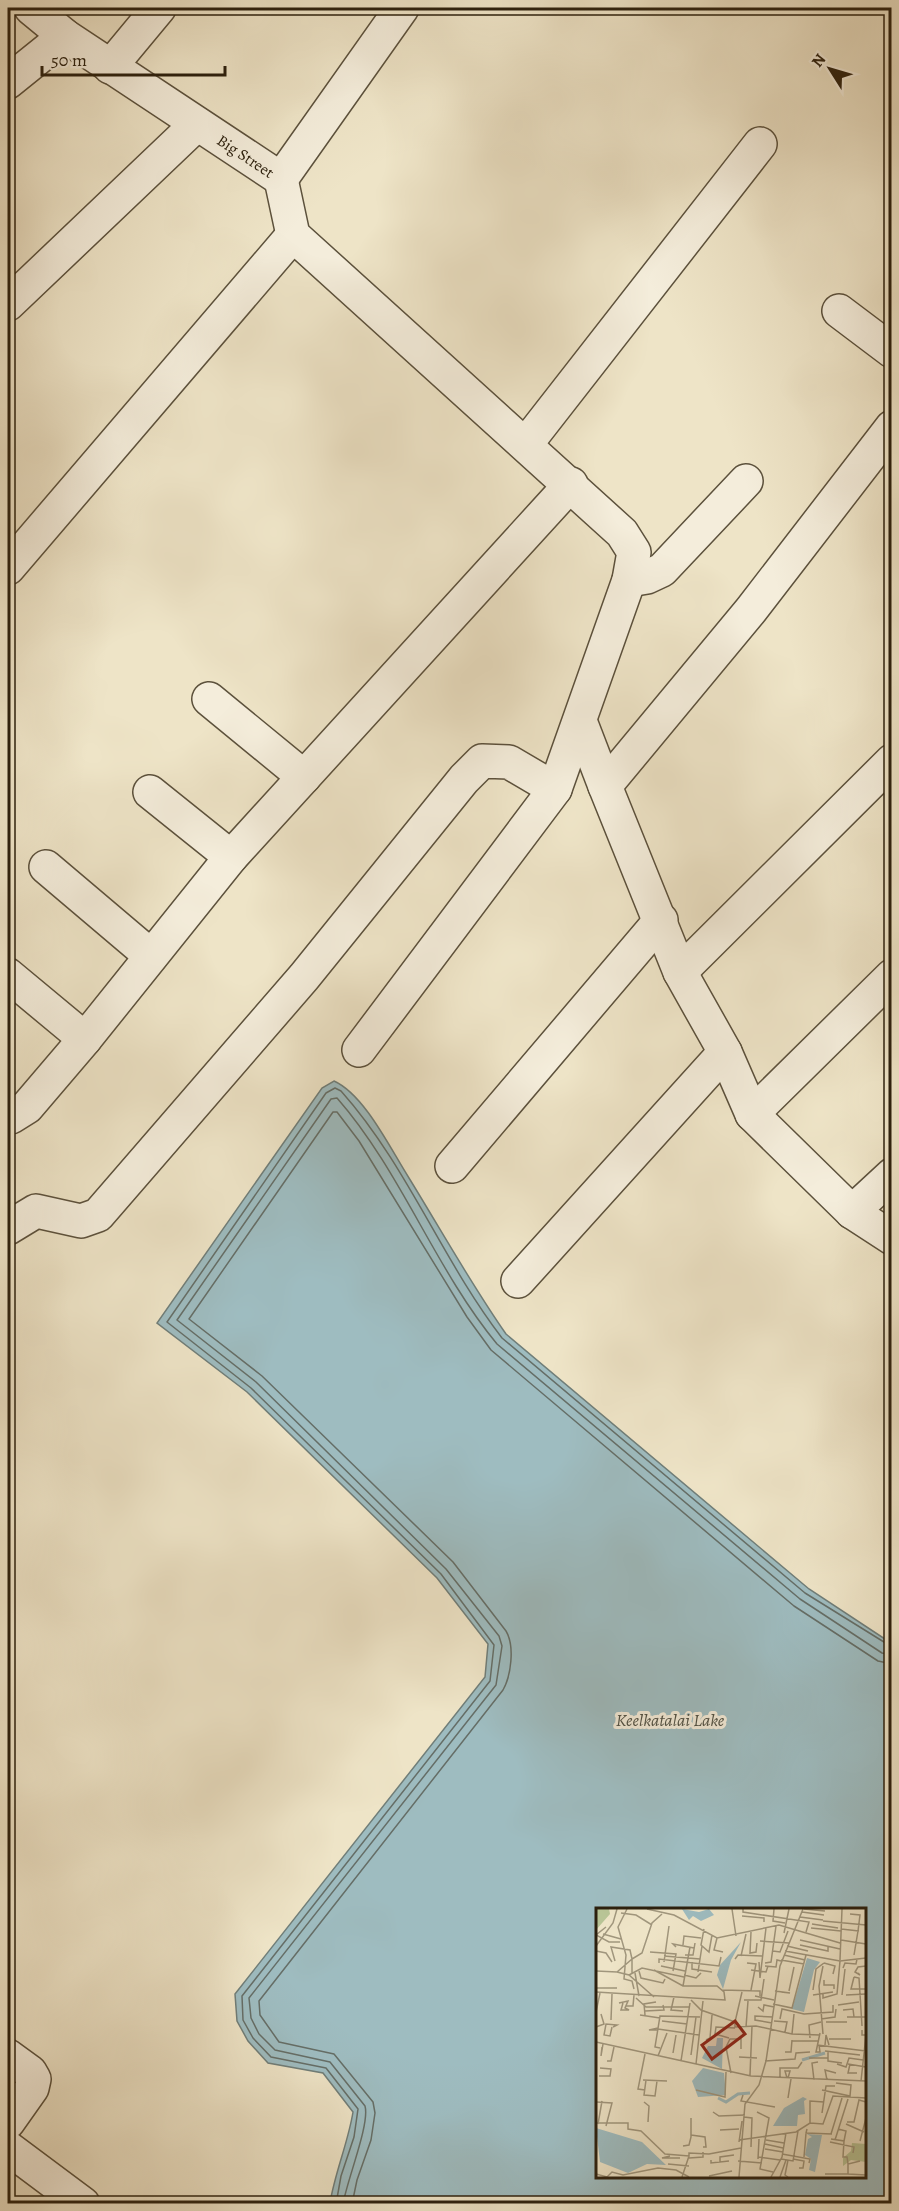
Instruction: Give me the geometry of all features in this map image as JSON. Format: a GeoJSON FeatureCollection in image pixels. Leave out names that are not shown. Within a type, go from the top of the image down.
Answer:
{"type":"FeatureCollection","features":[{"type":"Feature","properties":{"kind":"street","name":"Big Street"},"geometry":{"type":"LineString","coordinates":[[31,8],[65,36],[110,67],[281,179],[402,8]]}},
{"type":"Feature","properties":{"kind":"street"},"geometry":{"type":"LineString","coordinates":[[110,67],[159,8]]}},
{"type":"Feature","properties":{"kind":"street"},"geometry":{"type":"LineString","coordinates":[[8,82],[65,36]]}},
{"type":"Feature","properties":{"kind":"street"},"geometry":{"type":"LineString","coordinates":[[8,304],[197,124]]}},
{"type":"Feature","properties":{"kind":"street"},"geometry":{"type":"LineString","coordinates":[[526,444],[760,144]]}},
{"type":"Feature","properties":{"kind":"street"},"geometry":{"type":"LineString","coordinates":[[281,179],[293,235],[571,484],[622,532],[634,552],[629,580],[555,789],[359,1050]]}},
{"type":"Feature","properties":{"kind":"street"},"geometry":{"type":"LineString","coordinates":[[8,568],[293,235]]}},
{"type":"Feature","properties":{"kind":"street"},"geometry":{"type":"LineString","coordinates":[[839,311],[891,351]]}},
{"type":"Feature","properties":{"kind":"street"},"geometry":{"type":"LineString","coordinates":[[605,786],[751,610],[891,427]]}},
{"type":"Feature","properties":{"kind":"street"},"geometry":{"type":"LineString","coordinates":[[629,580],[647,577],[662,570],[746,481]]}},
{"type":"Feature","properties":{"kind":"street"},"geometry":{"type":"LineString","coordinates":[[8,1115],[11,1116],[27,1107],[86,1039],[231,857],[571,484]]}},
{"type":"Feature","properties":{"kind":"street"},"geometry":{"type":"LineString","coordinates":[[209,699],[304,777]]}},
{"type":"Feature","properties":{"kind":"street"},"geometry":{"type":"LineString","coordinates":[[580,721],[680,972],[725,1052],[752,1114],[852,1212],[891,1239]]}},
{"type":"Feature","properties":{"kind":"street"},"geometry":{"type":"LineString","coordinates":[[8,1228],[36,1211],[81,1221],[98,1215],[304,977],[464,779],[482,761],[509,762],[555,789]]}},
{"type":"Feature","properties":{"kind":"street"},"geometry":{"type":"LineString","coordinates":[[680,972],[891,761]]}},
{"type":"Feature","properties":{"kind":"street"},"geometry":{"type":"LineString","coordinates":[[150,792],[231,857]]}},
{"type":"Feature","properties":{"kind":"street"},"geometry":{"type":"LineString","coordinates":[[46,867],[152,956]]}},
{"type":"Feature","properties":{"kind":"street"},"geometry":{"type":"LineString","coordinates":[[452,1166],[661,921]]}},
{"type":"Feature","properties":{"kind":"street"},"geometry":{"type":"LineString","coordinates":[[8,975],[86,1039]]}},
{"type":"Feature","properties":{"kind":"street"},"geometry":{"type":"LineString","coordinates":[[752,1114],[891,976]]}},
{"type":"Feature","properties":{"kind":"street"},"geometry":{"type":"LineString","coordinates":[[518,1281],[725,1052]]}},
{"type":"Feature","properties":{"kind":"street"},"geometry":{"type":"LineString","coordinates":[[852,1212],[891,1175]]}},
{"type":"Feature","properties":{"kind":"street"},"geometry":{"type":"LineString","coordinates":[[8,2056],[30,2072],[34,2079],[33,2088],[8,2122]]}},
{"type":"Feature","properties":{"kind":"street"},"geometry":{"type":"LineString","coordinates":[[8,2148],[83,2204]]}},
{"type":"Feature","properties":{"kind":"water","name":"Keelkatalai Lake"},"geometry":{"type":"Polygon","coordinates":[[[334,1081],[345,1088],[367,1110],[506,1334],[809,1589],[891,1643],[891,2203],[330,2203],[353,2112],[323,2073],[268,2063],[248,2041],[237,2021],[235,1994],[485,1677],[488,1644],[437,1578],[247,1392],[157,1323],[322,1088],[334,1081]]]}}]}
